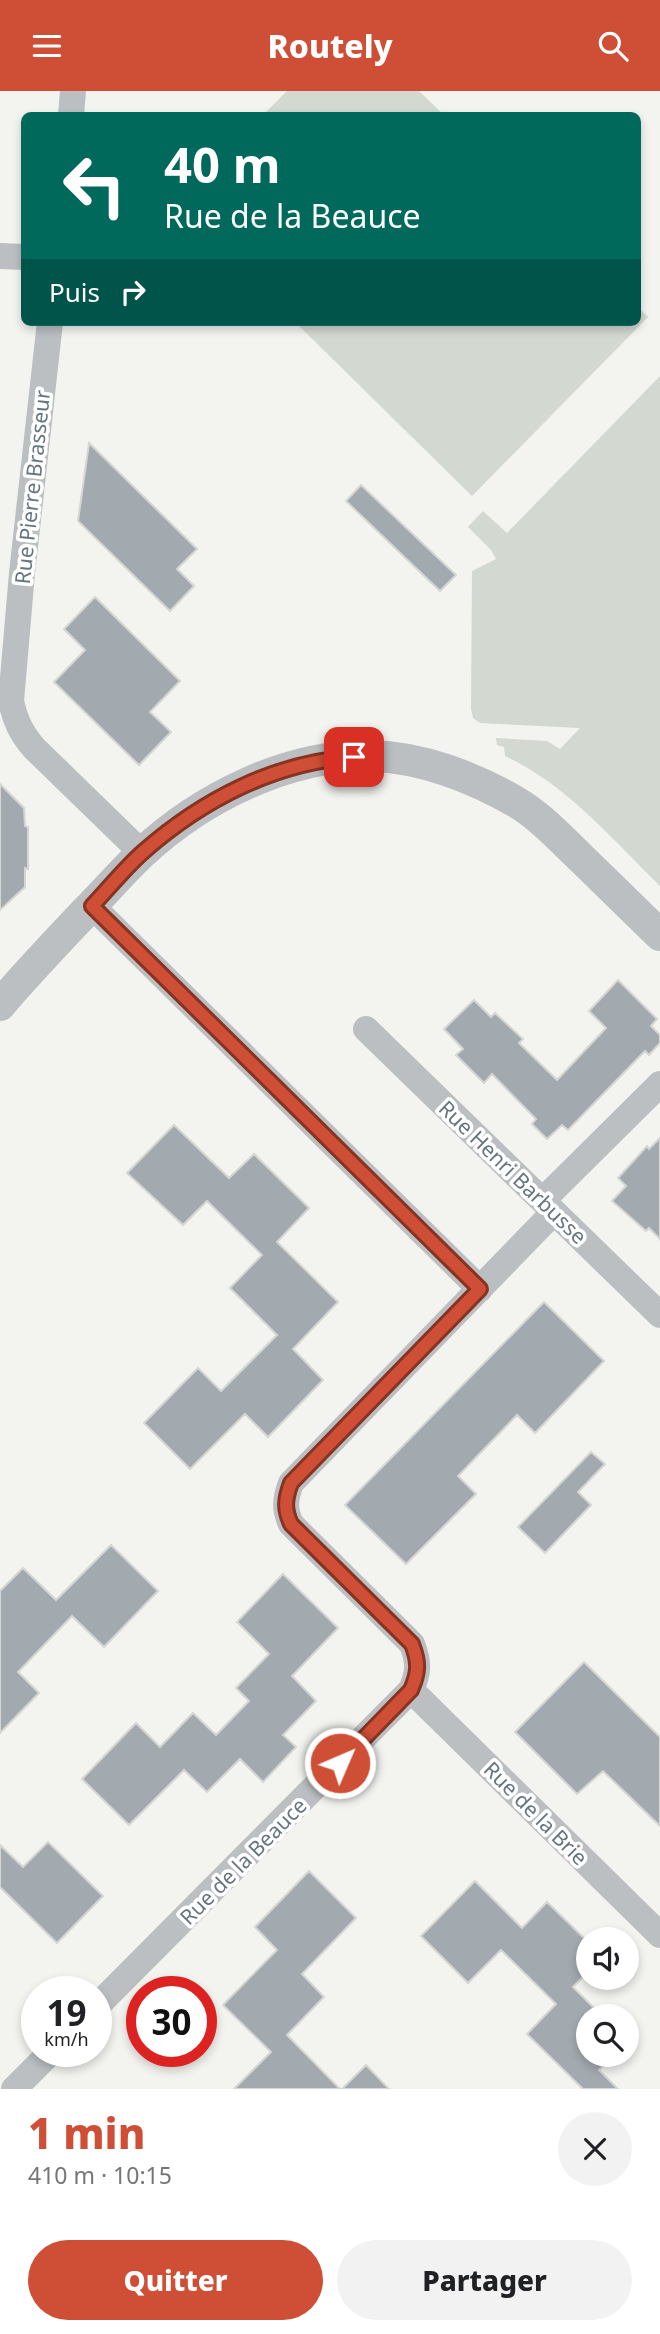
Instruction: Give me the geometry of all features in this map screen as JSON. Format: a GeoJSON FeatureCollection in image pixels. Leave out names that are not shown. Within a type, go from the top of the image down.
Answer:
{"type":"FeatureCollection","features":[{"type":"Feature","properties":{"kind":"street"},"geometry":{"type":"LineString","coordinates":[[71,112],[73,91]]}},
{"type":"Feature","properties":{"kind":"street"},"geometry":{"type":"LineString","coordinates":[[0,256],[21,257]]}},
{"type":"Feature","properties":{"kind":"street","name":"Rue Pierre Brasseur"},"geometry":{"type":"LineString","coordinates":[[49,326],[11,572],[12,688],[7,724],[23,735],[142,853]]}},
{"type":"Feature","properties":{"kind":"street"},"geometry":{"type":"LineString","coordinates":[[0,1005],[142,853],[180,822],[222,796],[278,772],[338,758],[371,756],[434,767],[481,784],[518,803],[560,838],[660,935]]}},
{"type":"Feature","properties":{"kind":"street"},"geometry":{"type":"LineString","coordinates":[[92,906],[480,1289]]}},
{"type":"Feature","properties":{"kind":"street","name":"Rue Henri Barbusse"},"geometry":{"type":"LineString","coordinates":[[366,1029],[660,1315]]}},
{"type":"Feature","properties":{"kind":"street"},"geometry":{"type":"LineString","coordinates":[[411,1690],[418,1675],[419,1661],[412,1644],[291,1524],[285,1512],[285,1499],[291,1483],[480,1289],[548,1206],[660,1084]]}},
{"type":"Feature","properties":{"kind":"street","name":"Rue de la Brie"},"geometry":{"type":"LineString","coordinates":[[411,1690],[660,1935]]}},
{"type":"Feature","properties":{"kind":"street","name":"Rue de la Beauce"},"geometry":{"type":"LineString","coordinates":[[112,1991],[411,1690]]}},
{"type":"Feature","properties":{"kind":"street"},"geometry":{"type":"LineString","coordinates":[[14,2089],[36,2067]]}},
{"type":"Feature","properties":{"kind":"shaded area"},"geometry":{"type":"Polygon","coordinates":[[[287,91],[419,91],[441,112],[266,112],[287,91]]]}},
{"type":"Feature","properties":{"kind":"shaded area"},"geometry":{"type":"Polygon","coordinates":[[[641,310],[648,317],[641,324],[641,310]]]}},
{"type":"Feature","properties":{"kind":"shaded area"},"geometry":{"type":"Polygon","coordinates":[[[299,326],[639,326],[472,496],[299,326]]]}},
{"type":"Feature","properties":{"kind":"shaded area"},"geometry":{"type":"Polygon","coordinates":[[[660,376],[660,886],[569,797],[505,756],[504,747],[497,745],[496,738],[547,741],[560,749],[580,728],[480,723],[473,718],[472,571],[496,559],[491,550],[468,527],[483,511],[507,533],[660,376]]]}},
{"type":"Feature","properties":{"kind":"building"},"geometry":{"type":"Polygon","coordinates":[[[89,443],[197,549],[177,569],[194,586],[170,611],[78,521],[89,443]]]}},
{"type":"Feature","properties":{"kind":"building"},"geometry":{"type":"Polygon","coordinates":[[[361,485],[456,575],[440,591],[346,501],[361,485]]]}},
{"type":"Feature","properties":{"kind":"building"},"geometry":{"type":"Polygon","coordinates":[[[95,597],[180,681],[150,712],[171,732],[139,765],[54,682],[85,650],[64,629],[95,597]]]}},
{"type":"Feature","properties":{"kind":"building"},"geometry":{"type":"Polygon","coordinates":[[[0,784],[24,808],[25,826],[28,827],[28,869],[25,868],[25,887],[0,910],[0,784]]]}},
{"type":"Feature","properties":{"kind":"building"},"geometry":{"type":"Polygon","coordinates":[[[618,980],[657,1019],[651,1026],[660,1035],[660,1043],[649,1055],[645,1051],[568,1130],[562,1125],[547,1139],[532,1124],[536,1119],[492,1074],[484,1083],[456,1055],[463,1049],[444,1029],[474,1000],[491,1017],[495,1013],[523,1039],[519,1043],[557,1080],[606,1028],[589,1011],[618,980]]]}},
{"type":"Feature","properties":{"kind":"building"},"geometry":{"type":"Polygon","coordinates":[[[174,1125],[229,1178],[254,1154],[309,1208],[277,1242],[338,1302],[293,1349],[323,1380],[268,1437],[245,1414],[190,1469],[144,1423],[198,1368],[221,1391],[277,1335],[230,1288],[262,1255],[207,1201],[183,1225],[127,1173],[174,1125]]]}},
{"type":"Feature","properties":{"kind":"building"},"geometry":{"type":"Polygon","coordinates":[[[660,1138],[660,1239],[649,1228],[646,1231],[612,1201],[626,1186],[618,1178],[647,1146],[649,1149],[660,1138]]]}},
{"type":"Feature","properties":{"kind":"building"},"geometry":{"type":"Polygon","coordinates":[[[544,1302],[604,1361],[535,1433],[517,1415],[458,1476],[476,1494],[406,1564],[345,1505],[544,1302]]]}},
{"type":"Feature","properties":{"kind":"building"},"geometry":{"type":"Polygon","coordinates":[[[591,1452],[605,1464],[578,1492],[591,1505],[545,1553],[518,1527],[591,1452]]]}},
{"type":"Feature","properties":{"kind":"building"},"geometry":{"type":"Polygon","coordinates":[[[111,1545],[158,1591],[104,1647],[72,1616],[18,1672],[39,1693],[0,1733],[0,1591],[23,1568],[56,1600],[111,1545]]]}},
{"type":"Feature","properties":{"kind":"building"},"geometry":{"type":"Polygon","coordinates":[[[283,1574],[338,1628],[292,1676],[316,1701],[283,1735],[296,1747],[263,1782],[240,1759],[207,1792],[184,1770],[129,1825],[82,1779],[136,1723],[160,1747],[193,1713],[216,1735],[249,1701],[236,1688],[269,1654],[237,1622],[283,1574]]]}},
{"type":"Feature","properties":{"kind":"building"},"geometry":{"type":"Polygon","coordinates":[[[584,1662],[660,1737],[660,1826],[603,1771],[577,1794],[515,1732],[584,1662]]]}},
{"type":"Feature","properties":{"kind":"building"},"geometry":{"type":"Polygon","coordinates":[[[48,1842],[103,1896],[57,1943],[0,1887],[0,1845],[23,1867],[48,1842]]]}},
{"type":"Feature","properties":{"kind":"building"},"geometry":{"type":"Polygon","coordinates":[[[309,1871],[356,1918],[302,1974],[324,1997],[287,2035],[340,2089],[234,2089],[271,2052],[223,2005],[277,1950],[255,1927],[309,1871]]]}},
{"type":"Feature","properties":{"kind":"building"},"geometry":{"type":"Polygon","coordinates":[[[475,1881],[522,1928],[547,1902],[576,1930],[576,1984],[573,1987],[590,2004],[576,2004],[576,2067],[602,2067],[599,2070],[618,2089],[583,2089],[527,2034],[556,2004],[501,1950],[468,1983],[421,1936],[475,1881]]]}},
{"type":"Feature","properties":{"kind":"building"},"geometry":{"type":"Polygon","coordinates":[[[366,2065],[389,2089],[342,2089],[366,2065]]]}},
{"type":"Feature","properties":{"kind":"route"},"geometry":{"type":"LineString","coordinates":[[340,1763],[411,1690],[418,1675],[419,1661],[412,1644],[291,1524],[285,1512],[285,1499],[291,1483],[480,1289],[92,906],[142,853],[180,822],[222,796],[278,772],[306,764],[354,757]]}}]}
